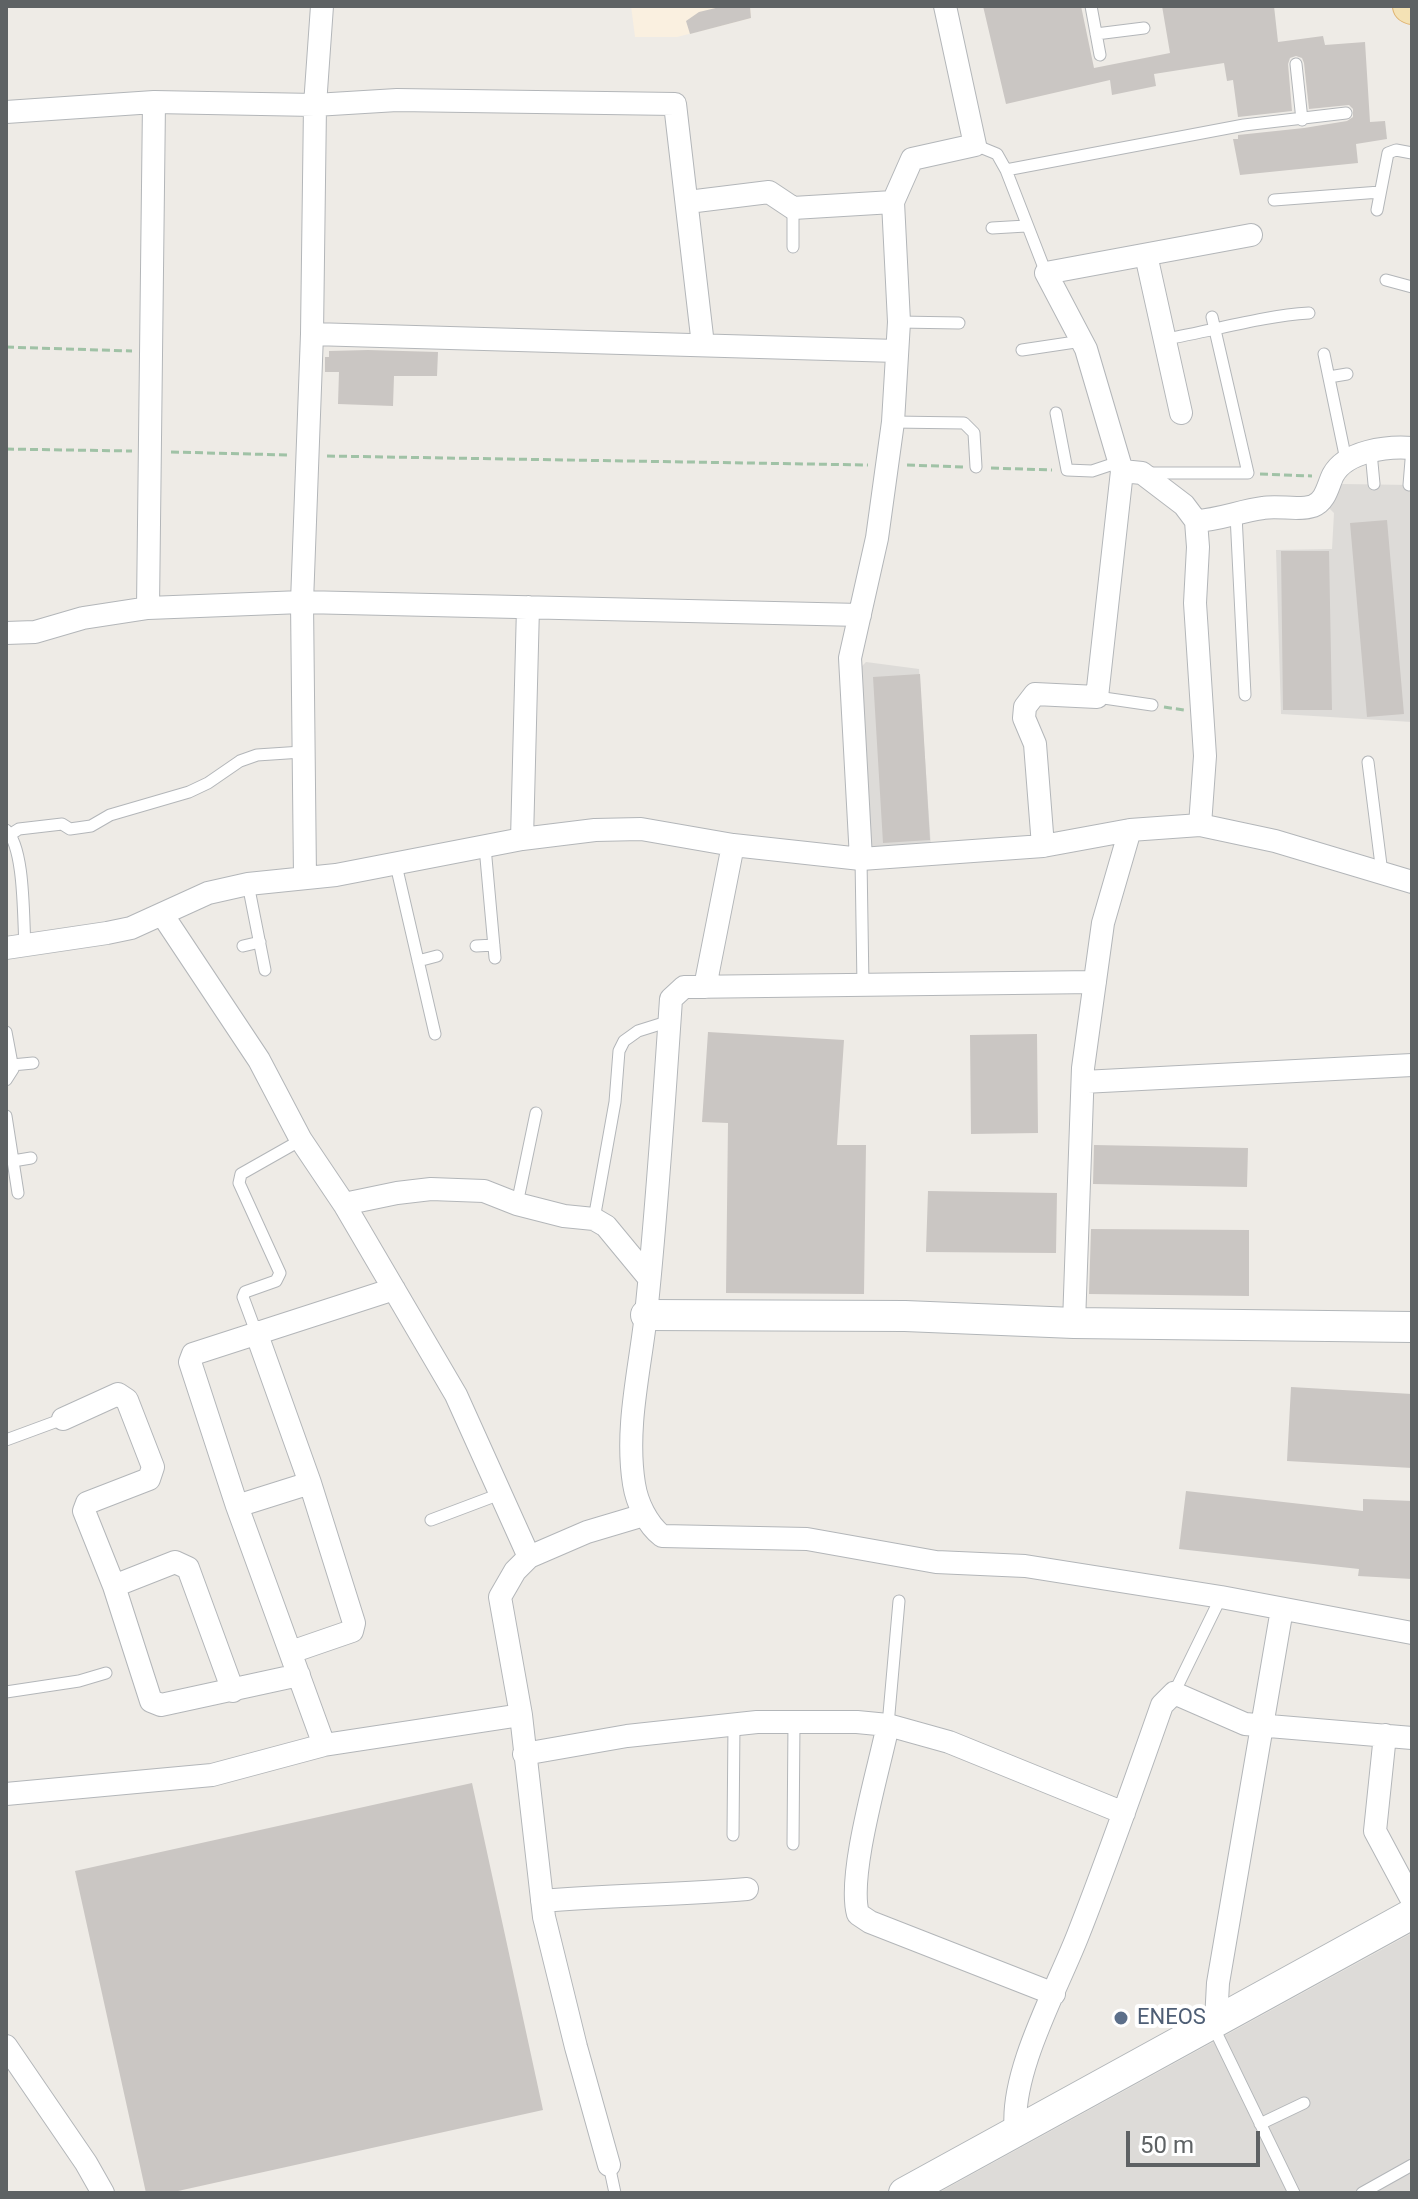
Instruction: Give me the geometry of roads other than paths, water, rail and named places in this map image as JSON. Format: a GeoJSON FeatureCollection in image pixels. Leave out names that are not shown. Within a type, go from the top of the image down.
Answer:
{"type":"FeatureCollection","features":[{"type":"Feature","properties":{"kind":"street"},"geometry":{"type":"LineString","coordinates":[[305,877],[302,602],[312,334],[315,105],[322,6]]}},
{"type":"Feature","properties":{"kind":"street"},"geometry":{"type":"LineString","coordinates":[[861,859],[850,658],[877,538],[893,422],[899,322],[893,202],[912,159],[975,145],[945,6]]}},
{"type":"Feature","properties":{"kind":"street"},"geometry":{"type":"LineString","coordinates":[[6,112],[154,102],[315,105],[397,100],[675,104],[703,345]]}},
{"type":"Feature","properties":{"kind":"street"},"geometry":{"type":"LineString","coordinates":[[148,608],[154,102]]}},
{"type":"Feature","properties":{"kind":"street"},"geometry":{"type":"LineString","coordinates":[[688,202],[769,192],[793,208],[893,202]]}},
{"type":"Feature","properties":{"kind":"street"},"geometry":{"type":"LineString","coordinates":[[1043,846],[1035,744],[1024,718],[1025,707],[1035,694],[1097,697],[1127,469],[1082,341],[1046,273],[1251,235]]}},
{"type":"Feature","properties":{"kind":"street"},"geometry":{"type":"LineString","coordinates":[[1146,255],[1181,413]]}},
{"type":"Feature","properties":{"kind":"street"},"geometry":{"type":"LineString","coordinates":[[312,334],[897,351]]}},
{"type":"Feature","properties":{"kind":"street"},"geometry":{"type":"LineString","coordinates":[[1196,521],[1266,507],[1313,506],[1331,494],[1332,476],[1346,460],[1371,452],[1412,447]]}},
{"type":"Feature","properties":{"kind":"street"},"geometry":{"type":"LineString","coordinates":[[1127,469],[1184,505],[1196,521],[1195,603],[1205,756],[1200,825]]}},
{"type":"Feature","properties":{"kind":"street"},"geometry":{"type":"LineString","coordinates":[[6,633],[35,632],[83,618],[148,608],[302,602],[860,615]]}},
{"type":"Feature","properties":{"kind":"street"},"geometry":{"type":"LineString","coordinates":[[522,839],[528,607]]}},
{"type":"Feature","properties":{"kind":"street"},"geometry":{"type":"LineString","coordinates":[[15,946],[131,928],[208,893],[248,884],[396,865],[522,839],[595,830],[641,829],[733,845],[861,859],[1043,846],[1130,830],[1200,825],[1275,841],[1412,882]]}},
{"type":"Feature","properties":{"kind":"street"},"geometry":{"type":"LineString","coordinates":[[1074,1323],[1083,1082],[1103,923],[1130,830]]}},
{"type":"Feature","properties":{"kind":"street"},"geometry":{"type":"LineString","coordinates":[[705,987],[733,845]]}},
{"type":"Feature","properties":{"kind":"street"},"geometry":{"type":"LineString","coordinates":[[162,914],[242,1033],[301,1140],[344,1204],[456,1395],[529,1557]]}},
{"type":"Feature","properties":{"kind":"street"},"geometry":{"type":"LineString","coordinates":[[1095,982],[684,987],[671,999],[646,1315],[633,1400],[634,1485],[644,1515],[662,1536],[807,1539],[936,1562],[1025,1566],[1221,1597],[1412,1633]]}},
{"type":"Feature","properties":{"kind":"street"},"geometry":{"type":"LineString","coordinates":[[1083,1082],[1412,1065]]}},
{"type":"Feature","properties":{"kind":"street"},"geometry":{"type":"LineString","coordinates":[[344,1204],[431,1189],[484,1191],[517,1204],[564,1216],[594,1219],[606,1226],[649,1278]]}},
{"type":"Feature","properties":{"kind":"street"},"geometry":{"type":"LineString","coordinates":[[324,1745],[237,1506],[190,1362],[193,1354],[394,1289]]}},
{"type":"Feature","properties":{"kind":"street"},"geometry":{"type":"LineString","coordinates":[[646,1315],[905,1316],[1074,1323],[1412,1327]]}},
{"type":"Feature","properties":{"kind":"street"},"geometry":{"type":"LineString","coordinates":[[256,1332],[310,1483],[354,1623],[352,1631],[291,1652]]}},
{"type":"Feature","properties":{"kind":"street"},"geometry":{"type":"LineString","coordinates":[[63,1419],[118,1394],[127,1400],[153,1467],[149,1479],[87,1503],[84,1511],[114,1586],[151,1701],[161,1705],[299,1675]]}},
{"type":"Feature","properties":{"kind":"street"},"geometry":{"type":"LineString","coordinates":[[237,1506],[310,1483]]}},
{"type":"Feature","properties":{"kind":"street"},"geometry":{"type":"LineString","coordinates":[[609,2165],[576,2047],[542,1901],[521,1715],[500,1597],[515,1571],[529,1557],[587,1532],[644,1515]]}},
{"type":"Feature","properties":{"kind":"street"},"geometry":{"type":"LineString","coordinates":[[114,1586],[175,1562],[188,1568],[233,1691]]}},
{"type":"Feature","properties":{"kind":"street"},"geometry":{"type":"LineString","coordinates":[[1214,2022],[1282,1609]]}},
{"type":"Feature","properties":{"kind":"street"},"geometry":{"type":"LineString","coordinates":[[1016,2131],[1017,2093],[1162,1705],[1174,1693],[1245,1724],[1412,1738]]}},
{"type":"Feature","properties":{"kind":"street"},"geometry":{"type":"LineString","coordinates":[[6,1794],[212,1775],[324,1745],[521,1715]]}},
{"type":"Feature","properties":{"kind":"street"},"geometry":{"type":"LineString","coordinates":[[524,1754],[627,1736],[734,1724],[857,1722],[888,1725],[949,1742],[1124,1813]]}},
{"type":"Feature","properties":{"kind":"street"},"geometry":{"type":"LineString","coordinates":[[888,1725],[859,1859],[854,1900],[858,1914],[870,1922],[1054,1994]]}},
{"type":"Feature","properties":{"kind":"street"},"geometry":{"type":"LineString","coordinates":[[1385,1735],[1375,1831],[1412,1900]]}},
{"type":"Feature","properties":{"kind":"street"},"geometry":{"type":"LineString","coordinates":[[542,1901],[747,1889]]}},
{"type":"Feature","properties":{"kind":"street"},"geometry":{"type":"LineString","coordinates":[[904,2193],[1412,1914]]}},
{"type":"Feature","properties":{"kind":"street"},"geometry":{"type":"LineString","coordinates":[[6,2046],[103,2193]]}},
{"type":"Feature","properties":{"kind":"lane"},"geometry":{"type":"LineString","coordinates":[[1091,6],[1100,55]]}},
{"type":"Feature","properties":{"kind":"lane"},"geometry":{"type":"LineString","coordinates":[[1096,34],[1144,28]]}},
{"type":"Feature","properties":{"kind":"lane"},"geometry":{"type":"LineString","coordinates":[[1296,64],[1302,120]]}},
{"type":"Feature","properties":{"kind":"lane"},"geometry":{"type":"LineString","coordinates":[[1006,170],[1244,125],[1346,113]]}},
{"type":"Feature","properties":{"kind":"lane"},"geometry":{"type":"LineString","coordinates":[[975,145],[997,154],[1006,170],[1046,273]]}},
{"type":"Feature","properties":{"kind":"lane"},"geometry":{"type":"LineString","coordinates":[[1377,210],[1388,153],[1396,150],[1412,153]]}},
{"type":"Feature","properties":{"kind":"lane"},"geometry":{"type":"LineString","coordinates":[[1274,200],[1380,192]]}},
{"type":"Feature","properties":{"kind":"lane"},"geometry":{"type":"LineString","coordinates":[[793,208],[793,247]]}},
{"type":"Feature","properties":{"kind":"lane"},"geometry":{"type":"LineString","coordinates":[[992,228],[1026,226]]}},
{"type":"Feature","properties":{"kind":"lane"},"geometry":{"type":"LineString","coordinates":[[1386,280],[1412,287]]}},
{"type":"Feature","properties":{"kind":"lane"},"geometry":{"type":"LineString","coordinates":[[1165,339],[1283,315],[1309,313]]}},
{"type":"Feature","properties":{"kind":"lane"},"geometry":{"type":"LineString","coordinates":[[1056,413],[1067,470],[1248,473],[1212,317]]}},
{"type":"Feature","properties":{"kind":"lane"},"geometry":{"type":"LineString","coordinates":[[899,322],[959,323]]}},
{"type":"Feature","properties":{"kind":"lane"},"geometry":{"type":"LineString","coordinates":[[1022,350],[1082,341]]}},
{"type":"Feature","properties":{"kind":"lane"},"geometry":{"type":"LineString","coordinates":[[1324,354],[1346,460]]}},
{"type":"Feature","properties":{"kind":"lane"},"geometry":{"type":"LineString","coordinates":[[1329,377],[1347,374]]}},
{"type":"Feature","properties":{"kind":"lane"},"geometry":{"type":"LineString","coordinates":[[893,422],[964,423],[974,433],[976,467]]}},
{"type":"Feature","properties":{"kind":"lane"},"geometry":{"type":"LineString","coordinates":[[1409,485],[1412,447]]}},
{"type":"Feature","properties":{"kind":"lane"},"geometry":{"type":"LineString","coordinates":[[1371,452],[1374,484]]}},
{"type":"Feature","properties":{"kind":"lane"},"geometry":{"type":"LineString","coordinates":[[1236,515],[1245,695]]}},
{"type":"Feature","properties":{"kind":"lane"},"geometry":{"type":"LineString","coordinates":[[1097,697],[1152,705]]}},
{"type":"Feature","properties":{"kind":"lane"},"geometry":{"type":"LineString","coordinates":[[15,946],[18,857],[9,832],[62,824],[70,829],[91,826],[110,815],[189,792],[240,761],[257,755],[302,752]]}},
{"type":"Feature","properties":{"kind":"lane"},"geometry":{"type":"LineString","coordinates":[[1368,762],[1382,873]]}},
{"type":"Feature","properties":{"kind":"lane"},"geometry":{"type":"LineString","coordinates":[[485,847],[495,958]]}},
{"type":"Feature","properties":{"kind":"lane"},"geometry":{"type":"LineString","coordinates":[[861,859],[863,986]]}},
{"type":"Feature","properties":{"kind":"lane"},"geometry":{"type":"LineString","coordinates":[[396,865],[435,1034]]}},
{"type":"Feature","properties":{"kind":"lane"},"geometry":{"type":"LineString","coordinates":[[248,884],[265,970]]}},
{"type":"Feature","properties":{"kind":"lane"},"geometry":{"type":"LineString","coordinates":[[243,946],[260,942]]}},
{"type":"Feature","properties":{"kind":"lane"},"geometry":{"type":"LineString","coordinates":[[476,946],[494,945]]}},
{"type":"Feature","properties":{"kind":"lane"},"geometry":{"type":"LineString","coordinates":[[418,961],[437,956]]}},
{"type":"Feature","properties":{"kind":"lane"},"geometry":{"type":"LineString","coordinates":[[594,1219],[615,1102],[619,1051],[624,1041],[638,1031],[670,1021]]}},
{"type":"Feature","properties":{"kind":"lane"},"geometry":{"type":"LineString","coordinates":[[6,1032],[13,1069],[6,1080]]}},
{"type":"Feature","properties":{"kind":"lane"},"geometry":{"type":"LineString","coordinates":[[12,1065],[33,1063]]}},
{"type":"Feature","properties":{"kind":"lane"},"geometry":{"type":"LineString","coordinates":[[517,1204],[536,1113]]}},
{"type":"Feature","properties":{"kind":"lane"},"geometry":{"type":"LineString","coordinates":[[6,1116],[18,1193]]}},
{"type":"Feature","properties":{"kind":"lane"},"geometry":{"type":"LineString","coordinates":[[256,1332],[243,1297],[245,1292],[276,1281],[280,1273],[239,1183],[241,1174],[301,1140]]}},
{"type":"Feature","properties":{"kind":"lane"},"geometry":{"type":"LineString","coordinates":[[13,1161],[31,1158]]}},
{"type":"Feature","properties":{"kind":"lane"},"geometry":{"type":"LineString","coordinates":[[6,1440],[63,1419]]}},
{"type":"Feature","properties":{"kind":"lane"},"geometry":{"type":"LineString","coordinates":[[431,1520],[500,1494]]}},
{"type":"Feature","properties":{"kind":"lane"},"geometry":{"type":"LineString","coordinates":[[1174,1693],[1221,1597]]}},
{"type":"Feature","properties":{"kind":"lane"},"geometry":{"type":"LineString","coordinates":[[888,1725],[899,1601]]}},
{"type":"Feature","properties":{"kind":"lane"},"geometry":{"type":"LineString","coordinates":[[6,1692],[79,1681],[106,1673]]}},
{"type":"Feature","properties":{"kind":"lane"},"geometry":{"type":"LineString","coordinates":[[793,1844],[794,1722]]}},
{"type":"Feature","properties":{"kind":"lane"},"geometry":{"type":"LineString","coordinates":[[733,1835],[734,1724]]}},
{"type":"Feature","properties":{"kind":"lane"},"geometry":{"type":"LineString","coordinates":[[1214,2022],[1294,2193]]}},
{"type":"Feature","properties":{"kind":"lane"},"geometry":{"type":"LineString","coordinates":[[1260,2124],[1304,2103]]}},
{"type":"Feature","properties":{"kind":"lane"},"geometry":{"type":"LineString","coordinates":[[609,2165],[615,2193]]}},
{"type":"Feature","properties":{"kind":"lane"},"geometry":{"type":"LineString","coordinates":[[1362,2193],[1412,2165]]}},
{"type":"Feature","properties":{"kind":"place","name":"ENEOS"},"geometry":{"type":"Point","coordinates":[1121,2018]}}]}
